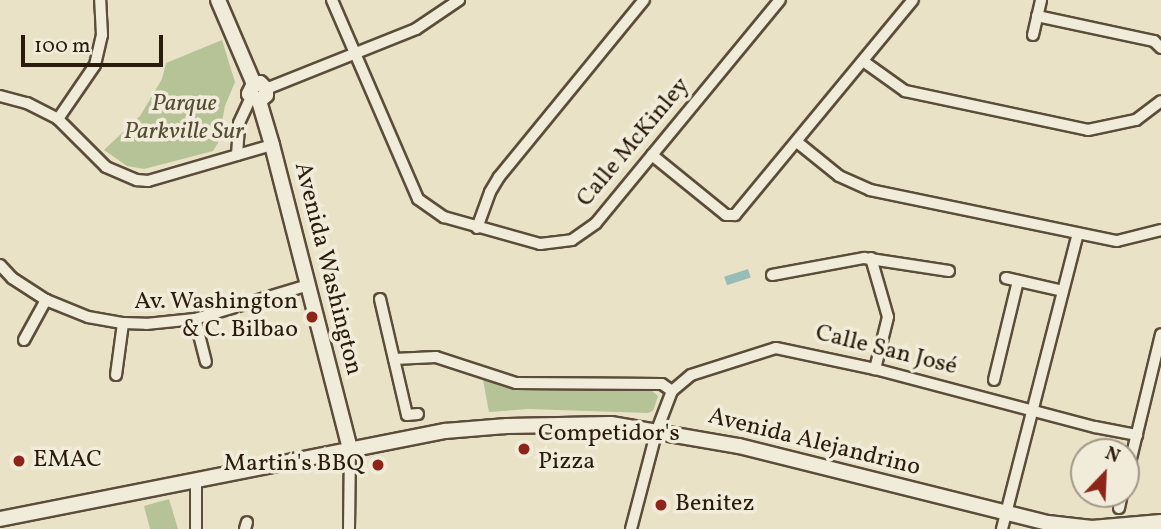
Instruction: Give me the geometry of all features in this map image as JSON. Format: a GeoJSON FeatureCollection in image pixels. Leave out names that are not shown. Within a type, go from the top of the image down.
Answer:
{"type":"FeatureCollection","features":[{"type":"Feature","properties":{"kind":"street"},"geometry":{"type":"LineString","coordinates":[[58,119],[95,65],[102,35],[100,0]]}},
{"type":"Feature","properties":{"kind":"street","name":"Avenida Washington"},"geometry":{"type":"LineString","coordinates":[[218,0],[257,93],[350,448]]}},
{"type":"Feature","properties":{"kind":"street","name":"Calle McKinley"},"geometry":{"type":"LineString","coordinates":[[332,0],[418,199],[444,217],[540,244],[572,240],[597,223],[780,0]]}},
{"type":"Feature","properties":{"kind":"street"},"geometry":{"type":"LineString","coordinates":[[237,155],[239,123],[257,93],[416,29],[459,0]]}},
{"type":"Feature","properties":{"kind":"street"},"geometry":{"type":"LineString","coordinates":[[477,228],[490,192],[499,177],[644,0]]}},
{"type":"Feature","properties":{"kind":"street"},"geometry":{"type":"LineString","coordinates":[[652,155],[726,215],[740,211],[913,0]]}},
{"type":"Feature","properties":{"kind":"street"},"geometry":{"type":"LineString","coordinates":[[1033,35],[1041,0]]}},
{"type":"Feature","properties":{"kind":"street"},"geometry":{"type":"LineString","coordinates":[[1037,16],[1154,41],[1161,48]]}},
{"type":"Feature","properties":{"kind":"street"},"geometry":{"type":"LineString","coordinates":[[863,61],[905,91],[1088,130],[1136,120],[1161,101]]}},
{"type":"Feature","properties":{"kind":"street"},"geometry":{"type":"LineString","coordinates":[[0,96],[27,103],[58,119],[106,167],[137,180],[148,181],[272,145]]}},
{"type":"Feature","properties":{"kind":"street"},"geometry":{"type":"LineString","coordinates":[[797,142],[839,176],[870,190],[1117,241],[1161,230]]}},
{"type":"Feature","properties":{"kind":"street"},"geometry":{"type":"LineString","coordinates":[[1002,529],[1078,234]]}},
{"type":"Feature","properties":{"kind":"street"},"geometry":{"type":"LineString","coordinates":[[871,258],[888,317],[875,369]]}},
{"type":"Feature","properties":{"kind":"street"},"geometry":{"type":"LineString","coordinates":[[772,275],[871,258],[949,271]]}},
{"type":"Feature","properties":{"kind":"street"},"geometry":{"type":"LineString","coordinates":[[0,265],[12,278],[46,300],[88,317],[123,323],[167,323],[195,318],[308,285]]}},
{"type":"Feature","properties":{"kind":"street"},"geometry":{"type":"LineString","coordinates":[[1006,278],[1063,292]]}},
{"type":"Feature","properties":{"kind":"street"},"geometry":{"type":"LineString","coordinates":[[994,380],[1018,281]]}},
{"type":"Feature","properties":{"kind":"street"},"geometry":{"type":"LineString","coordinates":[[380,299],[407,415],[418,414]]}},
{"type":"Feature","properties":{"kind":"street"},"geometry":{"type":"LineString","coordinates":[[24,340],[46,300]]}},
{"type":"Feature","properties":{"kind":"street"},"geometry":{"type":"LineString","coordinates":[[195,318],[206,362]]}},
{"type":"Feature","properties":{"kind":"street"},"geometry":{"type":"LineString","coordinates":[[116,375],[123,323]]}},
{"type":"Feature","properties":{"kind":"street"},"geometry":{"type":"LineString","coordinates":[[1136,438],[1161,334]]}},
{"type":"Feature","properties":{"kind":"street","name":"Calle San José"},"geometry":{"type":"LineString","coordinates":[[672,391],[680,382],[701,370],[776,348],[875,369],[1137,435]]}},
{"type":"Feature","properties":{"kind":"street"},"geometry":{"type":"LineString","coordinates":[[394,359],[436,356],[516,383],[662,384],[672,391],[657,430],[631,529]]}},
{"type":"Feature","properties":{"kind":"street","name":"Avenida Alejandrino"},"geometry":{"type":"LineString","coordinates":[[0,519],[350,448],[478,427],[611,424],[738,446],[1006,514],[1069,526],[1137,528],[1161,522]]}},
{"type":"Feature","properties":{"kind":"street"},"geometry":{"type":"LineString","coordinates":[[349,529],[350,448]]}},
{"type":"Feature","properties":{"kind":"street"},"geometry":{"type":"LineString","coordinates":[[196,480],[196,529]]}},
{"type":"Feature","properties":{"kind":"green space","name":"Parque Parkville Sur"},"geometry":{"type":"Polygon","coordinates":[[[222,40],[235,82],[225,106],[218,143],[213,151],[144,169],[127,166],[104,150],[140,116],[162,79],[166,63],[222,40]]]}},
{"type":"Feature","properties":{"kind":"green space"},"geometry":{"type":"Polygon","coordinates":[[[483,380],[516,389],[651,390],[658,396],[653,411],[648,413],[528,409],[489,412],[483,380]]]}},
{"type":"Feature","properties":{"kind":"green space"},"geometry":{"type":"Polygon","coordinates":[[[169,499],[178,529],[150,529],[144,506],[169,499]]]}},
{"type":"Feature","properties":{"kind":"water"},"geometry":{"type":"Polygon","coordinates":[[[748,269],[751,278],[727,285],[724,277],[748,269]]]}},
{"type":"Feature","properties":{"kind":"place","name":"Av. Washington & C. Bilbao"},"geometry":{"type":"Point","coordinates":[312,317]}},
{"type":"Feature","properties":{"kind":"place","name":"Competidor's Pizza"},"geometry":{"type":"Point","coordinates":[524,449]}},
{"type":"Feature","properties":{"kind":"place","name":"EMAC"},"geometry":{"type":"Point","coordinates":[19,461]}},
{"type":"Feature","properties":{"kind":"place","name":"Martin's BBQ"},"geometry":{"type":"Point","coordinates":[378,465]}},
{"type":"Feature","properties":{"kind":"place","name":"Benitez"},"geometry":{"type":"Point","coordinates":[661,505]}}]}
